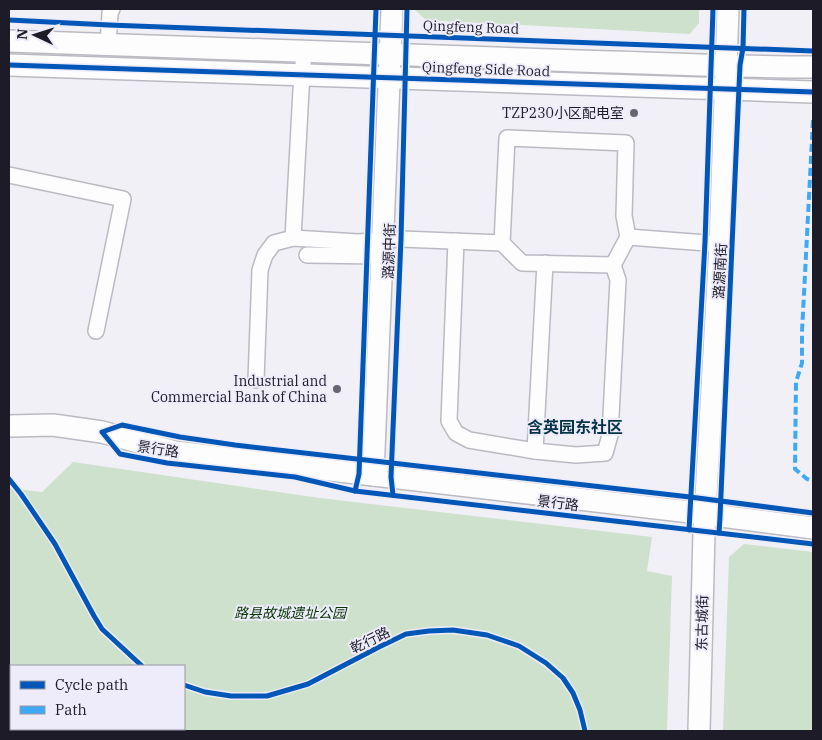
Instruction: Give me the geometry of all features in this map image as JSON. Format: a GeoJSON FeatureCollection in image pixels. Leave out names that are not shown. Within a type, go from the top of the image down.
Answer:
{"type":"FeatureCollection","features":[{"type":"Feature","properties":{"kind":"street"},"geometry":{"type":"LineString","coordinates":[[108,45],[110,13],[112,9]]}},
{"type":"Feature","properties":{"kind":"street","name":"潞源中街"},"geometry":{"type":"LineString","coordinates":[[373,475],[392,9]]}},
{"type":"Feature","properties":{"kind":"street","name":"潞源南街"},"geometry":{"type":"LineString","coordinates":[[706,515],[720,244],[728,9]]}},
{"type":"Feature","properties":{"kind":"street"},"geometry":{"type":"LineString","coordinates":[[9,41],[390,56],[813,67]]}},
{"type":"Feature","properties":{"kind":"street"},"geometry":{"type":"LineString","coordinates":[[293,238],[304,52]]}},
{"type":"Feature","properties":{"kind":"street","name":"Qingfeng Side Road"},"geometry":{"type":"LineString","coordinates":[[9,65],[813,92]]}},
{"type":"Feature","properties":{"kind":"street"},"geometry":{"type":"LineString","coordinates":[[456,241],[449,421],[456,433],[468,440],[535,451],[576,456],[605,453],[610,436],[618,280],[613,265],[628,238],[624,216],[626,143],[507,138],[502,243]]}},
{"type":"Feature","properties":{"kind":"street"},"geometry":{"type":"LineString","coordinates":[[9,175],[123,199],[96,331]]}},
{"type":"Feature","properties":{"kind":"street"},"geometry":{"type":"LineString","coordinates":[[256,380],[260,270],[264,255],[274,243],[293,238],[358,242],[382,248]]}},
{"type":"Feature","properties":{"kind":"street"},"geometry":{"type":"LineString","coordinates":[[628,238],[720,244]]}},
{"type":"Feature","properties":{"kind":"street"},"geometry":{"type":"LineString","coordinates":[[308,255],[382,248],[400,240],[456,241],[502,243],[522,263],[613,265]]}},
{"type":"Feature","properties":{"kind":"street"},"geometry":{"type":"LineString","coordinates":[[535,451],[545,263]]}},
{"type":"Feature","properties":{"kind":"street","name":"景行路"},"geometry":{"type":"LineString","coordinates":[[9,426],[53,425],[102,432],[175,452],[813,528]]}},
{"type":"Feature","properties":{"kind":"street","name":"东古城街"},"geometry":{"type":"LineString","coordinates":[[699,731],[706,515]]}},
{"type":"Feature","properties":{"kind":"green space"},"geometry":{"type":"Polygon","coordinates":[[[414,9],[699,9],[699,23],[690,34],[426,20],[414,9]]]}},
{"type":"Feature","properties":{"kind":"green space","name":"路县故城遗址公园"},"geometry":{"type":"Polygon","coordinates":[[[73,462],[320,498],[652,537],[647,571],[672,576],[667,731],[9,731],[9,488],[42,492],[73,462]]]}},
{"type":"Feature","properties":{"kind":"green space"},"geometry":{"type":"Polygon","coordinates":[[[744,544],[813,552],[813,731],[723,731],[729,557],[744,544]]]}},
{"type":"Feature","properties":{"kind":"marked path"},"geometry":{"type":"LineString","coordinates":[[813,120],[802,363],[796,382],[795,469],[807,479],[813,481]]}},
{"type":"Feature","properties":{"kind":"cycle path"},"geometry":{"type":"LineString","coordinates":[[355,491],[359,474],[376,9]]}},
{"type":"Feature","properties":{"kind":"cycle path"},"geometry":{"type":"LineString","coordinates":[[393,495],[391,477],[401,239],[407,9]]}},
{"type":"Feature","properties":{"kind":"cycle path"},"geometry":{"type":"LineString","coordinates":[[689,530],[705,242],[713,9]]}},
{"type":"Feature","properties":{"kind":"cycle path"},"geometry":{"type":"LineString","coordinates":[[719,533],[744,9]]}},
{"type":"Feature","properties":{"kind":"cycle path","name":"Qingfeng Road"},"geometry":{"type":"LineString","coordinates":[[9,20],[813,51]]}},
{"type":"Feature","properties":{"kind":"cycle path"},"geometry":{"type":"LineString","coordinates":[[9,65],[813,92]]}},
{"type":"Feature","properties":{"kind":"cycle path"},"geometry":{"type":"LineString","coordinates":[[813,513],[690,497],[235,445],[180,437],[122,425],[102,432],[120,454],[167,463],[295,477],[355,491],[813,544]]}},
{"type":"Feature","properties":{"kind":"cycle path"},"geometry":{"type":"LineString","coordinates":[[9,479],[55,544],[102,629],[141,665]]}},
{"type":"Feature","properties":{"kind":"cycle path","name":"乾行路"},"geometry":{"type":"LineString","coordinates":[[185,685],[205,692],[231,696],[267,696],[308,684],[406,634],[453,630],[487,635],[519,646],[546,663],[563,678],[573,693],[580,710],[585,731]]}},
{"type":"Feature","properties":{"kind":"place","name":"TZP230小区配电室"},"geometry":{"type":"Point","coordinates":[634,113]}},
{"type":"Feature","properties":{"kind":"place","name":"Industrial and Commercial Bank of China"},"geometry":{"type":"Point","coordinates":[337,389]}},
{"type":"Feature","properties":{"kind":"district","name":"含英园东社区"},"geometry":{"type":"Point","coordinates":[575,427]}}]}
